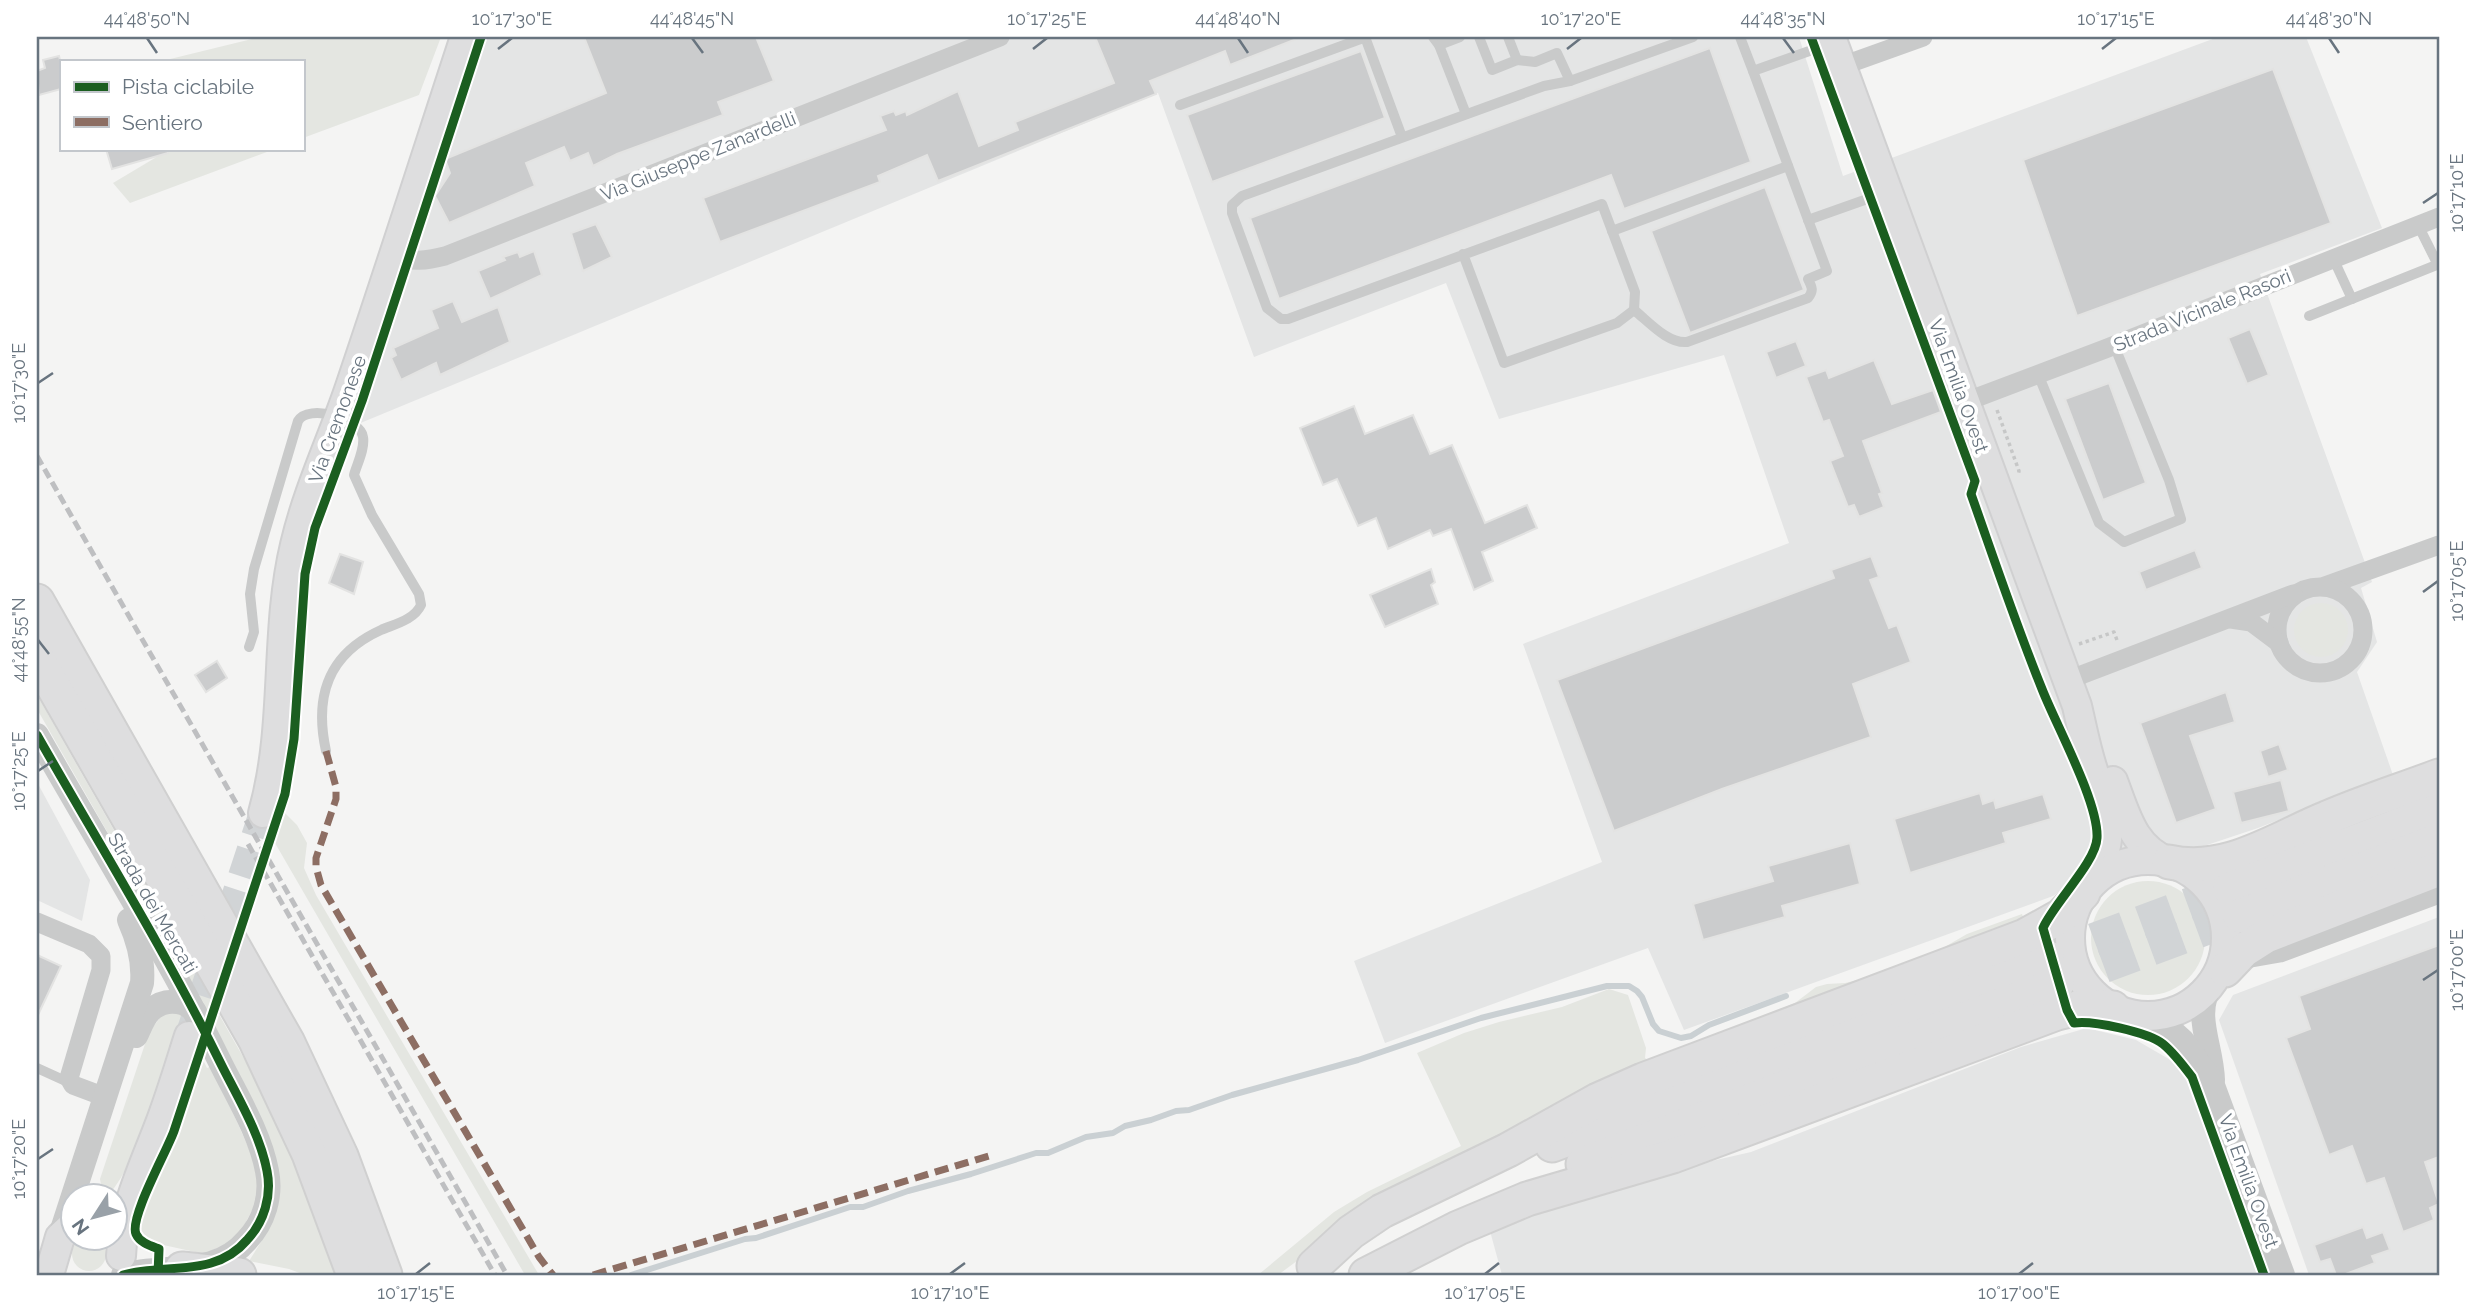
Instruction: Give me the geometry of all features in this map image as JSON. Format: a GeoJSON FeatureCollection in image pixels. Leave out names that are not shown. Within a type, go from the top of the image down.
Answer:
{"type":"FeatureCollection","features":[{"type":"Feature","properties":{"kind":"highway"},"geometry":{"type":"LineString","coordinates":[[37,601],[288,1043],[341,1156],[376,1271]]}},
{"type":"Feature","properties":{"kind":"highway"},"geometry":{"type":"LineString","coordinates":[[37,658],[260,1048],[309,1154],[376,1271]]}},
{"type":"Feature","properties":{"kind":"highway"},"geometry":{"type":"LineString","coordinates":[[2169,862],[2199,865],[2231,859],[2279,841],[2330,817],[2439,776]]}},
{"type":"Feature","properties":{"kind":"highway"},"geometry":{"type":"LineString","coordinates":[[2439,810],[2235,902],[2439,840]]}},
{"type":"Feature","properties":{"kind":"highway"},"geometry":{"type":"LineString","coordinates":[[2219,976],[2249,946],[2266,936],[2439,869]]}},
{"type":"Feature","properties":{"kind":"highway"},"geometry":{"type":"LineString","coordinates":[[1308,1271],[1351,1232],[1382,1211],[1508,1150],[1605,1097],[2025,936],[2061,916],[2083,893]]}},
{"type":"Feature","properties":{"kind":"highway"},"geometry":{"type":"LineString","coordinates":[[1308,1271],[1398,1216],[1493,1170],[1613,1121],[2052,971],[1540,1181],[1433,1229],[1351,1275]]}},
{"type":"Feature","properties":{"kind":"highway"},"geometry":{"type":"LineString","coordinates":[[1366,1275],[1458,1228],[1527,1199],[1665,1159],[2050,1015],[2085,1006],[2125,1012]]}},
{"type":"Feature","properties":{"kind":"highway"},"geometry":{"type":"LineString","coordinates":[[182,1269],[239,1275]]}},
{"type":"Feature","properties":{"kind":"main road","name":"Via Cremonese"},"geometry":{"type":"LineString","coordinates":[[263,813],[276,748],[287,592],[294,549],[309,496],[339,418],[465,37]]}},
{"type":"Feature","properties":{"kind":"main road","name":"Via Emilia Ovest"},"geometry":{"type":"LineString","coordinates":[[1835,48],[1888,192],[1977,397],[2077,706],[2109,825],[2106,851],[2097,872],[2077,904],[2070,927],[2070,951],[2078,974],[2102,1002],[2125,1012],[2149,1016],[2174,1012],[2195,1001],[2219,976],[2226,948],[2225,923],[2210,890],[2191,873],[2148,851],[2135,833],[2077,706]]}},
{"type":"Feature","properties":{"kind":"main road","name":"Via Emilia Ovest"},"geometry":{"type":"LineString","coordinates":[[2083,893],[2100,876],[2121,864],[2145,859],[2169,862]]}},
{"type":"Feature","properties":{"kind":"main road"},"geometry":{"type":"LineString","coordinates":[[118,1260],[127,1211],[162,1119],[192,1024]]}},
{"type":"Feature","properties":{"kind":"main road"},"geometry":{"type":"LineString","coordinates":[[130,1182],[143,1165]]}},
{"type":"Feature","properties":{"kind":"main road"},"geometry":{"type":"LineString","coordinates":[[49,1275],[60,1247]]}},
{"type":"Feature","properties":{"kind":"main road"},"geometry":{"type":"LineString","coordinates":[[61,1252],[58,1264],[65,1275]]}},
{"type":"Feature","properties":{"kind":"street","name":"Via Giuseppe Zanardelli"},"geometry":{"type":"LineString","coordinates":[[393,257],[408,261],[427,261],[445,256],[1000,37]]}},
{"type":"Feature","properties":{"kind":"street"},"geometry":{"type":"LineString","coordinates":[[1835,48],[1923,37]]}},
{"type":"Feature","properties":{"kind":"street","name":"Strada Vicinale Rasori"},"geometry":{"type":"LineString","coordinates":[[1977,397],[2439,217]]}},
{"type":"Feature","properties":{"kind":"street"},"geometry":{"type":"LineString","coordinates":[[2068,680],[2310,587],[2325,586],[2439,545]]}},
{"type":"Feature","properties":{"kind":"street"},"geometry":{"type":"LineString","coordinates":[[2230,619],[2251,622],[2278,643],[2285,656],[2296,666],[2309,672],[2330,672],[2350,662],[2359,651],[2364,637],[2364,623],[2351,598],[2339,590],[2325,586]]}},
{"type":"Feature","properties":{"kind":"street"},"geometry":{"type":"LineString","coordinates":[[2278,643],[2280,614],[2287,602],[2297,593]]}},
{"type":"Feature","properties":{"kind":"street","name":"Strada dei Mercati"},"geometry":{"type":"LineString","coordinates":[[37,735],[192,1024],[254,1133],[264,1160],[269,1186],[261,1219],[243,1245],[218,1262],[182,1269],[150,1269],[118,1260]]}},
{"type":"Feature","properties":{"kind":"street","name":"Strada dei Mercati"},"geometry":{"type":"LineString","coordinates":[[37,758],[126,914],[140,950],[143,966],[140,992],[92,1135],[79,1182]]}},
{"type":"Feature","properties":{"kind":"street"},"geometry":{"type":"LineString","coordinates":[[2219,976],[2237,961],[2280,953],[2439,894]]}},
{"type":"Feature","properties":{"kind":"street"},"geometry":{"type":"LineString","coordinates":[[37,922],[89,944],[101,956],[100,970],[69,1078],[73,1085],[105,1097]]}},
{"type":"Feature","properties":{"kind":"street","name":"Via Emilia Ovest"},"geometry":{"type":"LineString","coordinates":[[2219,976],[2204,999],[2202,1009],[2213,1062],[2215,1087],[2283,1275]]}},
{"type":"Feature","properties":{"kind":"street"},"geometry":{"type":"LineString","coordinates":[[92,1135],[114,1094],[146,1015],[160,1004],[186,1003],[192,1024]]}},
{"type":"Feature","properties":{"kind":"street","name":"Via Emilia Ovest"},"geometry":{"type":"LineString","coordinates":[[2125,1012],[2160,1023],[2178,1036],[2215,1087]]}},
{"type":"Feature","properties":{"kind":"lane"},"geometry":{"type":"LineString","coordinates":[[1180,104],[1366,37],[1402,137]]}},
{"type":"Feature","properties":{"kind":"lane"},"geometry":{"type":"LineString","coordinates":[[1460,37],[1436,41],[1466,114]]}},
{"type":"Feature","properties":{"kind":"lane"},"geometry":{"type":"LineString","coordinates":[[1479,37],[1492,70],[1517,60],[1535,62],[1557,53],[1570,81]]}},
{"type":"Feature","properties":{"kind":"lane"},"geometry":{"type":"LineString","coordinates":[[1508,37],[1517,60]]}},
{"type":"Feature","properties":{"kind":"lane"},"geometry":{"type":"LineString","coordinates":[[1463,254],[1504,363],[1618,323],[1634,310],[1635,292],[1602,204],[1463,254],[1289,319],[1280,319],[1266,308],[1232,213],[1232,205],[1236,199],[1402,137],[1693,37]]}},
{"type":"Feature","properties":{"kind":"lane"},"geometry":{"type":"LineString","coordinates":[[1634,310],[1678,343],[1688,342],[1808,298],[1812,291],[1808,279],[1827,271],[1740,37]]}},
{"type":"Feature","properties":{"kind":"lane"},"geometry":{"type":"LineString","coordinates":[[1754,71],[1835,48]]}},
{"type":"Feature","properties":{"kind":"lane"},"geometry":{"type":"LineString","coordinates":[[1612,231],[1788,166]]}},
{"type":"Feature","properties":{"kind":"lane"},"geometry":{"type":"LineString","coordinates":[[1808,220],[1888,192]]}},
{"type":"Feature","properties":{"kind":"lane"},"geometry":{"type":"LineString","coordinates":[[2309,316],[2438,265],[2418,225]]}},
{"type":"Feature","properties":{"kind":"lane"},"geometry":{"type":"LineString","coordinates":[[2333,258],[2352,299]]}},
{"type":"Feature","properties":{"kind":"lane"},"geometry":{"type":"LineString","coordinates":[[2038,374],[2099,523],[2124,541],[2170,524],[2181,519],[2169,481],[2114,345]]}},
{"type":"Feature","properties":{"kind":"lane"},"geometry":{"type":"LineString","coordinates":[[249,648],[254,632],[250,594],[254,569],[300,418],[304,413],[311,412],[339,418],[357,426],[362,434],[362,448],[354,475],[372,515],[419,594],[421,605],[413,615],[351,647],[338,662],[323,701],[322,729],[326,751]]}},
{"type":"Feature","properties":{"kind":"lane"},"geometry":{"type":"LineString","coordinates":[[37,1068],[73,1085]]}},
{"type":"Feature","properties":{"kind":"path"},"geometry":{"type":"LineString","coordinates":[[1977,397],[2019,471],[2018,483]]}},
{"type":"Feature","properties":{"kind":"path"},"geometry":{"type":"LineString","coordinates":[[2076,645],[2114,632],[2123,659]]}},
{"type":"Feature","properties":{"kind":"shaded area"},"geometry":{"type":"Polygon","coordinates":[[[260,37],[441,37],[419,95],[304,138],[304,60],[166,60],[260,37]]]}},
{"type":"Feature","properties":{"kind":"shaded area"},"geometry":{"type":"Polygon","coordinates":[[[484,37],[1799,37],[1843,176],[2218,37],[2306,37],[2382,228],[2260,274],[2372,582],[2361,588],[2377,642],[2357,672],[2393,775],[2258,828],[2201,847],[2127,848],[2053,896],[1684,1030],[1648,948],[1385,1043],[1354,961],[1602,862],[1523,644],[1789,543],[1724,355],[1499,419],[1446,283],[1254,357],[1158,93],[346,429],[484,37]]]}},
{"type":"Feature","properties":{"kind":"shaded area"},"geometry":{"type":"Polygon","coordinates":[[[168,150],[272,150],[130,203],[113,183],[168,150]]]}},
{"type":"Feature","properties":{"kind":"shaded area"},"geometry":{"type":"Polygon","coordinates":[[[2321,603],[2340,611],[2348,630],[2340,649],[2321,657],[2302,649],[2294,630],[2302,611],[2321,603]]]}},
{"type":"Feature","properties":{"kind":"shaded area"},"geometry":{"type":"Polygon","coordinates":[[[37,695],[246,1062],[298,1172],[336,1275],[305,1275],[249,1261],[266,1234],[277,1209],[184,966],[37,709],[37,695]]]}},
{"type":"Feature","properties":{"kind":"shaded area"},"geometry":{"type":"Polygon","coordinates":[[[37,782],[90,880],[82,921],[37,900],[37,782]]]}},
{"type":"Feature","properties":{"kind":"shaded area"},"geometry":{"type":"Polygon","coordinates":[[[284,812],[297,825],[307,843],[304,868],[316,895],[539,1275],[525,1275],[275,843],[284,812]]]}},
{"type":"Feature","properties":{"kind":"shaded area"},"geometry":{"type":"Polygon","coordinates":[[[2148,881],[2170,886],[2188,898],[2200,916],[2205,938],[2200,960],[2188,978],[2170,990],[2148,995],[2126,990],[2108,978],[2096,960],[2091,938],[2096,916],[2108,898],[2126,886],[2148,881]]]}},
{"type":"Feature","properties":{"kind":"shaded area"},"geometry":{"type":"Polygon","coordinates":[[[2022,914],[2025,922],[1340,1229],[1278,1275],[1258,1275],[1334,1212],[1367,1192],[1461,1146],[1417,1053],[1464,1033],[1562,1007],[1609,989],[1628,995],[1646,1048],[1645,1058],[1650,1062],[1795,1003],[1816,987],[1896,971],[1924,959],[1967,934],[2022,914]]]}},
{"type":"Feature","properties":{"kind":"shaded area"},"geometry":{"type":"Polygon","coordinates":[[[2439,917],[2439,1275],[2309,1275],[2219,1020],[2233,995],[2439,917]]]}},
{"type":"Feature","properties":{"kind":"shaded area"},"geometry":{"type":"Polygon","coordinates":[[[163,1014],[182,1015],[142,1135],[118,1182],[101,1182],[149,1032],[163,1014]]]}},
{"type":"Feature","properties":{"kind":"shaded area"},"geometry":{"type":"Polygon","coordinates":[[[2087,1028],[2136,1040],[2174,1062],[2186,1073],[2261,1275],[1502,1275],[1490,1231],[1598,1187],[1751,1152],[2021,1047],[2087,1028]]]}},
{"type":"Feature","properties":{"kind":"shaded area"},"geometry":{"type":"Polygon","coordinates":[[[202,1058],[207,1068],[212,1066],[254,1160],[260,1195],[237,1239],[204,1254],[150,1242],[143,1236],[139,1226],[144,1203],[177,1133],[202,1058]]]}},
{"type":"Feature","properties":{"kind":"shaded area"},"geometry":{"type":"Polygon","coordinates":[[[72,1252],[106,1252],[105,1261],[96,1270],[82,1270],[73,1261],[72,1252]]]}},
{"type":"Feature","properties":{"kind":"building"},"geometry":{"type":"Polygon","coordinates":[[[584,37],[756,37],[774,81],[718,102],[723,115],[617,154],[593,166],[588,153],[570,161],[564,147],[526,163],[535,186],[449,223],[435,196],[450,173],[445,159],[606,93],[584,37]]]}},
{"type":"Feature","properties":{"kind":"building"},"geometry":{"type":"Polygon","coordinates":[[[1095,37],[1299,38],[1230,65],[1225,51],[1150,81],[1156,94],[938,181],[927,155],[878,176],[880,182],[720,242],[703,198],[886,130],[880,116],[894,111],[896,115],[906,111],[907,115],[958,91],[979,146],[1018,130],[1015,122],[1114,83],[1095,37]]]}},
{"type":"Feature","properties":{"kind":"building"},"geometry":{"type":"Polygon","coordinates":[[[1710,48],[1751,162],[1624,209],[1611,175],[1279,299],[1250,218],[1710,48]]]}},
{"type":"Feature","properties":{"kind":"building"},"geometry":{"type":"Polygon","coordinates":[[[1361,51],[1385,118],[1212,182],[1187,115],[1361,51]]]}},
{"type":"Feature","properties":{"kind":"building"},"geometry":{"type":"Polygon","coordinates":[[[59,56],[60,89],[39,95],[37,71],[45,68],[43,60],[59,56]]]}},
{"type":"Feature","properties":{"kind":"building"},"geometry":{"type":"Polygon","coordinates":[[[2273,69],[2331,223],[2077,316],[2023,160],[2273,69]]]}},
{"type":"Feature","properties":{"kind":"building"},"geometry":{"type":"Polygon","coordinates":[[[106,150],[167,150],[168,153],[112,169],[106,150]]]}},
{"type":"Feature","properties":{"kind":"building"},"geometry":{"type":"Polygon","coordinates":[[[1765,187],[1804,290],[1690,333],[1651,231],[1765,187]]]}},
{"type":"Feature","properties":{"kind":"building"},"geometry":{"type":"Polygon","coordinates":[[[596,224],[612,257],[583,271],[571,233],[596,224]]]}},
{"type":"Feature","properties":{"kind":"building"},"geometry":{"type":"Polygon","coordinates":[[[534,251],[542,275],[490,299],[478,271],[505,260],[503,257],[518,252],[520,257],[534,251]]]}},
{"type":"Feature","properties":{"kind":"building"},"geometry":{"type":"Polygon","coordinates":[[[453,301],[462,322],[498,307],[510,342],[440,375],[436,363],[401,380],[391,358],[396,355],[393,348],[438,328],[431,310],[453,301]]]}},
{"type":"Feature","properties":{"kind":"building"},"geometry":{"type":"Polygon","coordinates":[[[2250,329],[2269,375],[2247,384],[2228,338],[2250,329]]]}},
{"type":"Feature","properties":{"kind":"building"},"geometry":{"type":"Polygon","coordinates":[[[1796,341],[1806,366],[1776,378],[1766,352],[1796,341]]]}},
{"type":"Feature","properties":{"kind":"building"},"geometry":{"type":"Polygon","coordinates":[[[1874,360],[1892,404],[1933,390],[1941,412],[1863,441],[1882,493],[1879,494],[1884,507],[1859,517],[1854,505],[1848,507],[1830,461],[1843,456],[1829,420],[1823,422],[1806,377],[1826,370],[1829,378],[1874,360]]]}},
{"type":"Feature","properties":{"kind":"building"},"geometry":{"type":"Polygon","coordinates":[[[2109,383],[2146,483],[2103,500],[2065,399],[2109,383]]]}},
{"type":"Feature","properties":{"kind":"building"},"geometry":{"type":"Polygon","coordinates":[[[1354,406],[1365,434],[1413,415],[1430,454],[1452,445],[1485,523],[1527,505],[1537,528],[1482,552],[1493,581],[1474,590],[1451,529],[1433,536],[1430,530],[1388,549],[1376,518],[1358,526],[1337,479],[1323,485],[1300,428],[1354,406]]]}},
{"type":"Feature","properties":{"kind":"building"},"geometry":{"type":"Polygon","coordinates":[[[2195,550],[2202,568],[2146,590],[2139,572],[2195,550]]]}},
{"type":"Feature","properties":{"kind":"building"},"geometry":{"type":"Polygon","coordinates":[[[340,554],[363,562],[354,594],[329,583],[340,554]]]}},
{"type":"Feature","properties":{"kind":"building"},"geometry":{"type":"Polygon","coordinates":[[[1871,556],[1879,577],[1870,580],[1889,628],[1897,625],[1911,662],[1853,684],[1871,737],[1722,789],[1614,831],[1557,680],[1834,578],[1831,570],[1871,556]]]}},
{"type":"Feature","properties":{"kind":"building"},"geometry":{"type":"Polygon","coordinates":[[[1431,569],[1435,582],[1431,585],[1438,604],[1385,627],[1370,595],[1431,569]]]}},
{"type":"Feature","properties":{"kind":"building"},"geometry":{"type":"Polygon","coordinates":[[[217,661],[227,678],[206,692],[195,675],[217,661]]]}},
{"type":"Feature","properties":{"kind":"building"},"geometry":{"type":"Polygon","coordinates":[[[2226,692],[2235,722],[2190,736],[2216,809],[2176,823],[2140,723],[2226,692]]]}},
{"type":"Feature","properties":{"kind":"building"},"geometry":{"type":"Polygon","coordinates":[[[2279,744],[2288,770],[2268,777],[2260,751],[2279,744]]]}},
{"type":"Feature","properties":{"kind":"building"},"geometry":{"type":"Polygon","coordinates":[[[2281,780],[2289,811],[2241,823],[2233,792],[2281,780]]]}},
{"type":"Feature","properties":{"kind":"building"},"geometry":{"type":"Polygon","coordinates":[[[1980,793],[1983,804],[1994,800],[1996,808],[2043,794],[2051,819],[2003,833],[2006,843],[1910,873],[1894,819],[1980,793]]]}},
{"type":"Feature","properties":{"kind":"building"},"geometry":{"type":"Polygon","coordinates":[[[1850,843],[1860,884],[1782,906],[1785,917],[1703,940],[1693,904],[1773,881],[1768,866],[1850,843]]]}},
{"type":"Feature","properties":{"kind":"building"},"geometry":{"type":"Polygon","coordinates":[[[2439,945],[2439,1157],[2425,1162],[2439,1204],[2430,1208],[2434,1220],[2403,1232],[2384,1178],[2366,1184],[2352,1146],[2329,1155],[2286,1038],[2310,1029],[2299,996],[2439,945]]]}},
{"type":"Feature","properties":{"kind":"building"},"geometry":{"type":"Polygon","coordinates":[[[37,955],[61,966],[37,1017],[37,955]]]}},
{"type":"Feature","properties":{"kind":"building"},"geometry":{"type":"Polygon","coordinates":[[[2363,1227],[2367,1238],[2383,1232],[2390,1250],[2372,1256],[2375,1263],[2336,1275],[2330,1259],[2320,1262],[2314,1245],[2363,1227]]]}},
{"type":"Feature","properties":{"kind":"waterway"},"geometry":{"type":"LineString","coordinates":[[631,1275],[850,1207],[863,1207],[1036,1153],[1048,1153],[1086,1137],[1113,1133],[1125,1126],[1358,1060],[1481,1018],[1607,986],[1629,986],[1637,991],[1659,1031],[1681,1038],[1786,996]]}},
{"type":"Feature","properties":{"kind":"tunnel"},"geometry":{"type":"LineString","coordinates":[[189,1036],[263,813]]}},
{"type":"Feature","properties":{"kind":"tunnel"},"geometry":{"type":"LineString","coordinates":[[2047,957],[2230,889]]}},
{"type":"Feature","properties":{"kind":"tunnel"},"geometry":{"type":"LineString","coordinates":[[2057,984],[2240,916]]}},
{"type":"Feature","properties":{"kind":"railway"},"geometry":{"type":"LineString","coordinates":[[37,456],[507,1275]]}},
{"type":"Feature","properties":{"kind":"railway"},"geometry":{"type":"LineString","coordinates":[[248,844],[495,1275]]}},
{"type":"Feature","properties":{"kind":"marked path"},"geometry":{"type":"LineString","coordinates":[[326,751],[336,787],[336,799],[316,858],[321,885],[539,1257],[553,1275]]}},
{"type":"Feature","properties":{"kind":"marked path"},"geometry":{"type":"LineString","coordinates":[[593,1275],[992,1155]]}},
{"type":"Feature","properties":{"kind":"cycle path"},"geometry":{"type":"LineString","coordinates":[[158,1275],[159,1249],[140,1240],[135,1226],[143,1200],[174,1131],[285,794],[294,739],[305,574],[315,528],[362,401],[481,37]]}},
{"type":"Feature","properties":{"kind":"cycle path"},"geometry":{"type":"LineString","coordinates":[[1811,37],[1975,481],[1971,494],[2014,616],[2042,689],[2076,764],[2096,823],[2097,838],[2090,859],[2043,928],[2067,1010],[2074,1023],[2120,1028],[2156,1040],[2171,1051],[2192,1077],[2264,1275]]}},
{"type":"Feature","properties":{"kind":"cycle path"},"geometry":{"type":"LineString","coordinates":[[37,735],[200,1022],[254,1130],[267,1171],[268,1190],[262,1217],[253,1233],[234,1252],[205,1265],[123,1275]]}}]}
